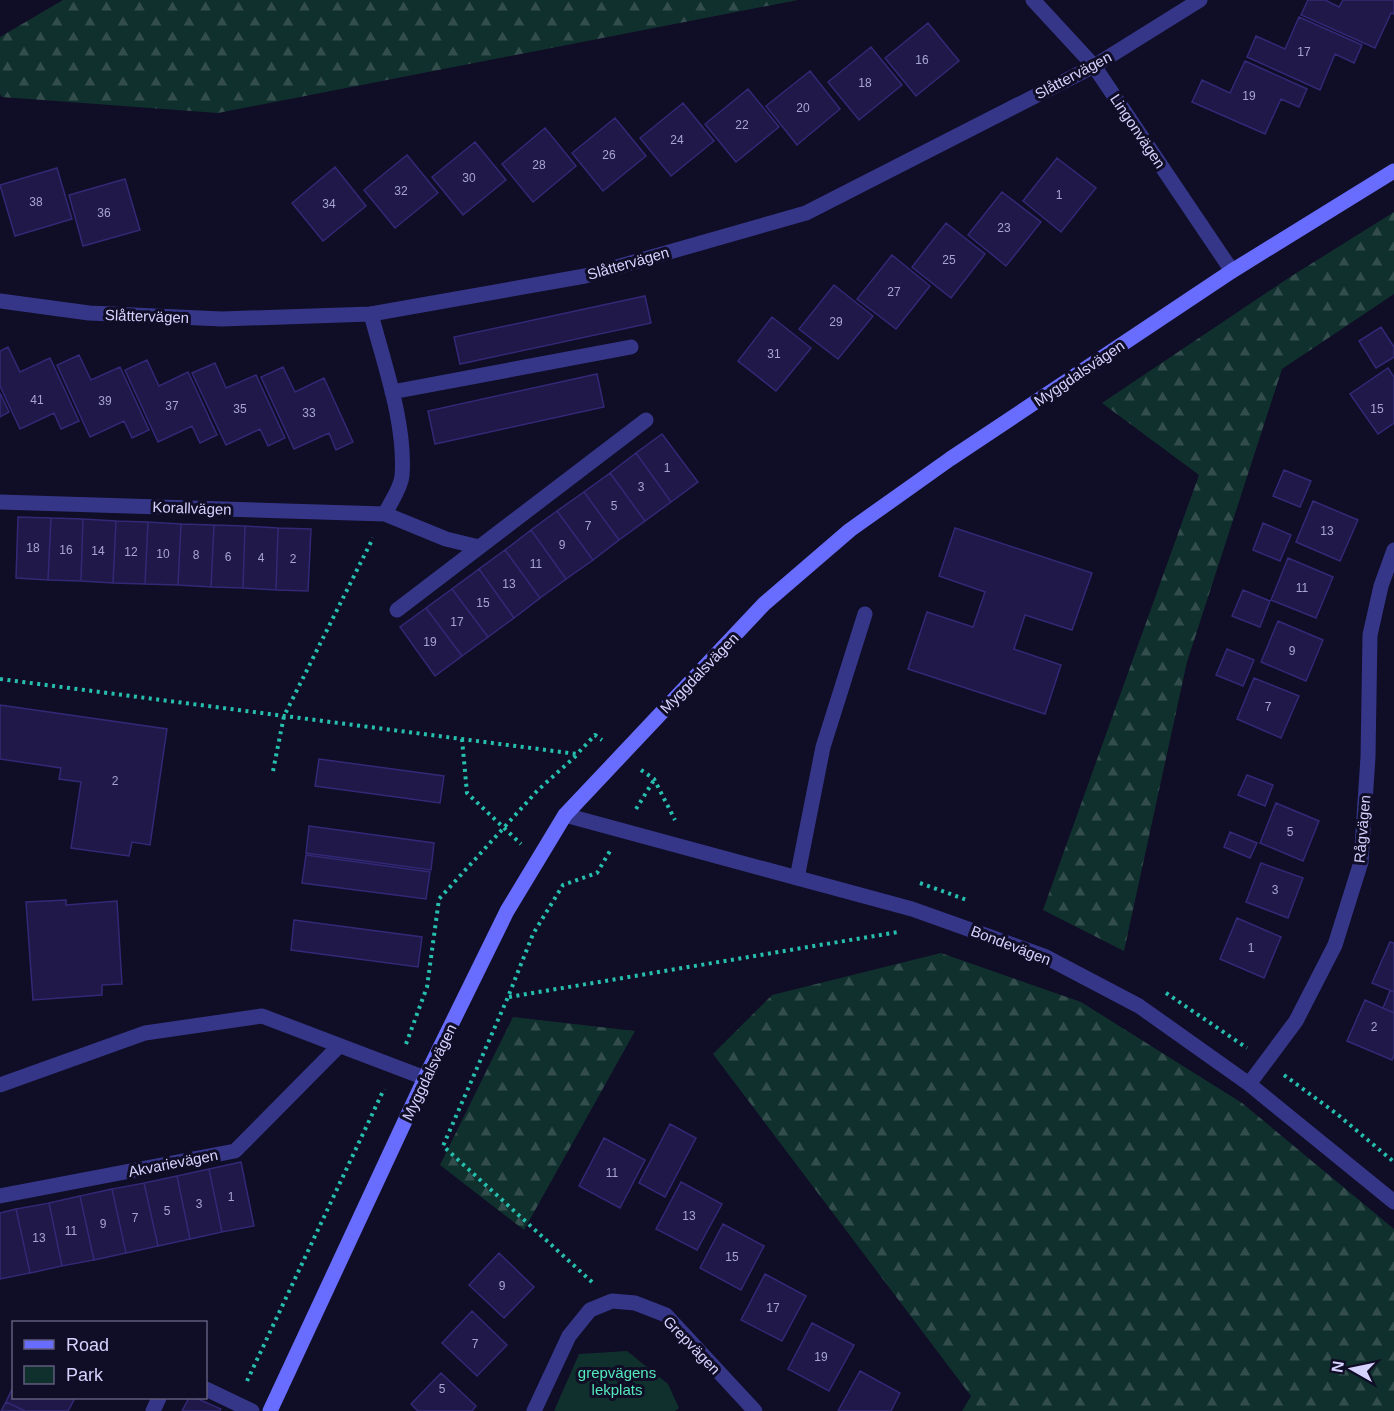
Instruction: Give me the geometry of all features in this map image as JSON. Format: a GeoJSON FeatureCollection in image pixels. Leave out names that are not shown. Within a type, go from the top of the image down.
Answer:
{"type":"FeatureCollection","features":[{"type":"Feature","properties":{"kind":"street","name":"Lingonvägen"},"geometry":{"type":"LineString","coordinates":[[1033,0],[1094,66],[1232,271]]}},
{"type":"Feature","properties":{"kind":"street","name":"Slåttervägen"},"geometry":{"type":"LineString","coordinates":[[0,301],[89,314],[222,319],[371,314],[585,276],[806,213],[1094,66],[1200,0]]}},
{"type":"Feature","properties":{"kind":"street","name":"Myggdalsvägen"},"geometry":{"type":"LineString","coordinates":[[270,1411],[425,1078],[507,911],[565,815],[764,604],[850,530],[950,459],[1232,271],[1394,171]]}},
{"type":"Feature","properties":{"kind":"street"},"geometry":{"type":"LineString","coordinates":[[371,314],[392,392],[400,433],[402,479],[385,514]]}},
{"type":"Feature","properties":{"kind":"street"},"geometry":{"type":"LineString","coordinates":[[392,392],[631,347]]}},
{"type":"Feature","properties":{"kind":"street"},"geometry":{"type":"LineString","coordinates":[[397,610],[646,420]]}},
{"type":"Feature","properties":{"kind":"street","name":"Korallvägen"},"geometry":{"type":"LineString","coordinates":[[0,501],[385,514],[446,539],[479,547]]}},
{"type":"Feature","properties":{"kind":"street","name":"Rågvägen"},"geometry":{"type":"LineString","coordinates":[[1249,1084],[1296,1022],[1335,945],[1361,862],[1368,757],[1370,635],[1381,586],[1394,550]]}},
{"type":"Feature","properties":{"kind":"street"},"geometry":{"type":"LineString","coordinates":[[797,878],[823,747],[865,614]]}},
{"type":"Feature","properties":{"kind":"street","name":"Bondevägen"},"geometry":{"type":"LineString","coordinates":[[565,815],[912,909],[1044,956],[1139,1006],[1249,1084],[1394,1202]]}},
{"type":"Feature","properties":{"kind":"street"},"geometry":{"type":"LineString","coordinates":[[0,1085],[146,1033],[262,1016],[425,1078]]}},
{"type":"Feature","properties":{"kind":"street","name":"Akvarievägen"},"geometry":{"type":"LineString","coordinates":[[0,1196],[235,1151],[339,1046]]}},
{"type":"Feature","properties":{"kind":"street"},"geometry":{"type":"LineString","coordinates":[[534,1411],[569,1336],[590,1310],[612,1301]]}},
{"type":"Feature","properties":{"kind":"street","name":"Grepvägen"},"geometry":{"type":"LineString","coordinates":[[612,1301],[635,1302],[666,1315],[755,1411]]}},
{"type":"Feature","properties":{"kind":"street"},"geometry":{"type":"LineString","coordinates":[[207,1389],[252,1411]]}},
{"type":"Feature","properties":{"kind":"path"},"geometry":{"type":"LineString","coordinates":[[273,771],[284,716],[385,514]]}},
{"type":"Feature","properties":{"kind":"path"},"geometry":{"type":"LineString","coordinates":[[0,679],[577,754],[595,735],[654,780],[597,873],[563,885],[533,934],[443,1146],[612,1301]]}},
{"type":"Feature","properties":{"kind":"path"},"geometry":{"type":"LineString","coordinates":[[462,740],[467,794],[563,885]]}},
{"type":"Feature","properties":{"kind":"path"},"geometry":{"type":"LineString","coordinates":[[508,997],[903,931]]}},
{"type":"Feature","properties":{"kind":"green space"},"geometry":{"type":"Polygon","coordinates":[[[63,0],[798,0],[218,113],[2,97],[0,94],[0,37],[63,0]]]}},
{"type":"Feature","properties":{"kind":"green space"},"geometry":{"type":"Polygon","coordinates":[[[1394,212],[1394,294],[1282,369],[1187,662],[1124,951],[1043,910],[1199,475],[1102,403],[1290,277],[1394,212]]]}},
{"type":"Feature","properties":{"kind":"green space"},"geometry":{"type":"Polygon","coordinates":[[[941,953],[1081,1002],[1242,1103],[1394,1229],[1394,1411],[962,1411],[971,1396],[713,1054],[772,995],[941,953]]]}},
{"type":"Feature","properties":{"kind":"green space"},"geometry":{"type":"Polygon","coordinates":[[[513,1017],[635,1031],[524,1230],[440,1165],[513,1017]]]}},
{"type":"Feature","properties":{"kind":"green space","name":"grepvägens lekplats"},"geometry":{"type":"Polygon","coordinates":[[[627,1351],[668,1384],[679,1408],[675,1411],[554,1411],[579,1354],[627,1351]]]}},
{"type":"Feature","properties":{"kind":"building"},"geometry":{"type":"Polygon","coordinates":[[[1308,0],[1325,0],[1339,7],[1343,0],[1394,0],[1394,14],[1391,13],[1375,48],[1301,15],[1308,0]]]}},
{"type":"Feature","properties":{"kind":"building"},"geometry":{"type":"Polygon","coordinates":[[[1299,17],[1362,45],[1354,63],[1335,54],[1320,90],[1247,57],[1256,36],[1285,49],[1299,17]]]}},
{"type":"Feature","properties":{"kind":"building"},"geometry":{"type":"Polygon","coordinates":[[[928,23],[959,61],[916,96],[885,58],[928,23]]]}},
{"type":"Feature","properties":{"kind":"building"},"geometry":{"type":"Polygon","coordinates":[[[871,47],[902,85],[859,120],[828,82],[871,47]]]}},
{"type":"Feature","properties":{"kind":"building"},"geometry":{"type":"Polygon","coordinates":[[[1245,61],[1307,89],[1299,107],[1281,99],[1265,134],[1192,102],[1202,80],[1230,93],[1245,61]]]}},
{"type":"Feature","properties":{"kind":"building"},"geometry":{"type":"Polygon","coordinates":[[[810,71],[840,109],[797,145],[766,106],[810,71]]]}},
{"type":"Feature","properties":{"kind":"building"},"geometry":{"type":"Polygon","coordinates":[[[748,89],[779,127],[736,162],[705,124],[748,89]]]}},
{"type":"Feature","properties":{"kind":"building"},"geometry":{"type":"Polygon","coordinates":[[[683,103],[714,141],[671,176],[640,138],[683,103]]]}},
{"type":"Feature","properties":{"kind":"building"},"geometry":{"type":"Polygon","coordinates":[[[615,118],[646,156],[603,191],[572,153],[615,118]]]}},
{"type":"Feature","properties":{"kind":"building"},"geometry":{"type":"Polygon","coordinates":[[[545,128],[576,166],[533,202],[502,164],[545,128]]]}},
{"type":"Feature","properties":{"kind":"building"},"geometry":{"type":"Polygon","coordinates":[[[475,142],[506,180],[463,215],[432,177],[475,142]]]}},
{"type":"Feature","properties":{"kind":"building"},"geometry":{"type":"Polygon","coordinates":[[[407,155],[438,193],[395,228],[364,190],[407,155]]]}},
{"type":"Feature","properties":{"kind":"building"},"geometry":{"type":"Polygon","coordinates":[[[1057,158],[1096,188],[1061,232],[1023,201],[1057,158]]]}},
{"type":"Feature","properties":{"kind":"building"},"geometry":{"type":"Polygon","coordinates":[[[335,167],[366,206],[323,241],[292,203],[335,167]]]}},
{"type":"Feature","properties":{"kind":"building"},"geometry":{"type":"Polygon","coordinates":[[[57,168],[72,219],[15,236],[0,185],[57,168]]]}},
{"type":"Feature","properties":{"kind":"building"},"geometry":{"type":"Polygon","coordinates":[[[125,179],[140,230],[83,246],[69,195],[125,179]]]}},
{"type":"Feature","properties":{"kind":"building"},"geometry":{"type":"Polygon","coordinates":[[[1002,192],[1041,222],[1006,266],[968,235],[1002,192]]]}},
{"type":"Feature","properties":{"kind":"building"},"geometry":{"type":"Polygon","coordinates":[[[946,223],[985,254],[951,298],[912,267],[946,223]]]}},
{"type":"Feature","properties":{"kind":"building"},"geometry":{"type":"Polygon","coordinates":[[[892,255],[930,286],[896,329],[857,299],[892,255]]]}},
{"type":"Feature","properties":{"kind":"building"},"geometry":{"type":"Polygon","coordinates":[[[834,285],[873,316],[838,359],[799,329],[834,285]]]}},
{"type":"Feature","properties":{"kind":"building"},"geometry":{"type":"Polygon","coordinates":[[[645,296],[651,323],[460,364],[454,337],[645,296]]]}},
{"type":"Feature","properties":{"kind":"building"},"geometry":{"type":"Polygon","coordinates":[[[772,317],[811,348],[776,391],[738,361],[772,317]]]}},
{"type":"Feature","properties":{"kind":"building"},"geometry":{"type":"Polygon","coordinates":[[[1381,327],[1394,347],[1394,357],[1376,368],[1359,341],[1381,327]]]}},
{"type":"Feature","properties":{"kind":"building"},"geometry":{"type":"Polygon","coordinates":[[[8,347],[20,372],[50,358],[79,421],[61,429],[54,413],[20,429],[0,386],[0,351],[8,347]]]}},
{"type":"Feature","properties":{"kind":"building"},"geometry":{"type":"Polygon","coordinates":[[[79,355],[91,380],[120,367],[149,430],[132,438],[124,421],[90,437],[57,365],[79,355]]]}},
{"type":"Feature","properties":{"kind":"building"},"geometry":{"type":"Polygon","coordinates":[[[147,360],[159,386],[188,372],[217,435],[200,443],[192,426],[158,442],[125,370],[147,360]]]}},
{"type":"Feature","properties":{"kind":"building"},"geometry":{"type":"Polygon","coordinates":[[[215,363],[226,388],[256,375],[285,438],[268,446],[260,429],[226,445],[192,373],[215,363]]]}},
{"type":"Feature","properties":{"kind":"building"},"geometry":{"type":"Polygon","coordinates":[[[283,367],[295,392],[324,378],[353,442],[336,450],[329,433],[294,449],[261,377],[283,367]]]}},
{"type":"Feature","properties":{"kind":"building"},"geometry":{"type":"Polygon","coordinates":[[[1388,368],[1394,377],[1394,423],[1378,434],[1350,394],[1388,368]]]}},
{"type":"Feature","properties":{"kind":"building"},"geometry":{"type":"Polygon","coordinates":[[[597,374],[604,407],[435,444],[428,411],[597,374]]]}},
{"type":"Feature","properties":{"kind":"building"},"geometry":{"type":"Polygon","coordinates":[[[0,393],[9,412],[0,417],[0,393]]]}},
{"type":"Feature","properties":{"kind":"building"},"geometry":{"type":"Polygon","coordinates":[[[662,434],[698,482],[671,502],[636,453],[662,434]]]}},
{"type":"Feature","properties":{"kind":"building"},"geometry":{"type":"Polygon","coordinates":[[[636,453],[671,502],[645,521],[610,473],[636,453]]]}},
{"type":"Feature","properties":{"kind":"building"},"geometry":{"type":"Polygon","coordinates":[[[1284,470],[1311,481],[1300,507],[1273,496],[1284,470]]]}},
{"type":"Feature","properties":{"kind":"building"},"geometry":{"type":"Polygon","coordinates":[[[610,473],[645,521],[619,540],[584,492],[610,473]]]}},
{"type":"Feature","properties":{"kind":"building"},"geometry":{"type":"Polygon","coordinates":[[[584,492],[619,540],[593,560],[557,511],[584,492]]]}},
{"type":"Feature","properties":{"kind":"building"},"geometry":{"type":"Polygon","coordinates":[[[1313,501],[1358,520],[1340,561],[1296,542],[1313,501]]]}},
{"type":"Feature","properties":{"kind":"building"},"geometry":{"type":"Polygon","coordinates":[[[557,511],[593,560],[566,579],[531,530],[557,511]]]}},
{"type":"Feature","properties":{"kind":"building"},"geometry":{"type":"Polygon","coordinates":[[[18,517],[51,518],[48,580],[16,578],[18,517]]]}},
{"type":"Feature","properties":{"kind":"building"},"geometry":{"type":"Polygon","coordinates":[[[51,518],[83,519],[81,581],[48,580],[51,518]]]}},
{"type":"Feature","properties":{"kind":"building"},"geometry":{"type":"Polygon","coordinates":[[[83,519],[116,521],[113,583],[81,581],[83,519]]]}},
{"type":"Feature","properties":{"kind":"building"},"geometry":{"type":"Polygon","coordinates":[[[116,521],[148,522],[145,584],[113,583],[116,521]]]}},
{"type":"Feature","properties":{"kind":"building"},"geometry":{"type":"Polygon","coordinates":[[[148,522],[181,524],[178,585],[145,584],[148,522]]]}},
{"type":"Feature","properties":{"kind":"building"},"geometry":{"type":"Polygon","coordinates":[[[1263,523],[1291,535],[1280,561],[1253,550],[1263,523]]]}},
{"type":"Feature","properties":{"kind":"building"},"geometry":{"type":"Polygon","coordinates":[[[181,524],[214,525],[211,587],[178,585],[181,524]]]}},
{"type":"Feature","properties":{"kind":"building"},"geometry":{"type":"Polygon","coordinates":[[[214,525],[245,526],[243,588],[211,587],[214,525]]]}},
{"type":"Feature","properties":{"kind":"building"},"geometry":{"type":"Polygon","coordinates":[[[245,526],[278,528],[276,590],[243,588],[245,526]]]}},
{"type":"Feature","properties":{"kind":"building"},"geometry":{"type":"Polygon","coordinates":[[[278,528],[311,529],[308,591],[276,590],[278,528]]]}},
{"type":"Feature","properties":{"kind":"building"},"geometry":{"type":"Polygon","coordinates":[[[955,528],[1092,573],[1072,630],[1025,615],[1014,649],[1061,665],[1045,714],[908,669],[927,612],[973,627],[985,592],[939,576],[955,528]]]}},
{"type":"Feature","properties":{"kind":"building"},"geometry":{"type":"Polygon","coordinates":[[[531,530],[566,579],[540,598],[505,550],[531,530]]]}},
{"type":"Feature","properties":{"kind":"building"},"geometry":{"type":"Polygon","coordinates":[[[505,550],[540,598],[514,618],[479,569],[505,550]]]}},
{"type":"Feature","properties":{"kind":"building"},"geometry":{"type":"Polygon","coordinates":[[[1288,558],[1333,577],[1316,618],[1271,600],[1288,558]]]}},
{"type":"Feature","properties":{"kind":"building"},"geometry":{"type":"Polygon","coordinates":[[[479,569],[514,618],[488,637],[452,589],[479,569]]]}},
{"type":"Feature","properties":{"kind":"building"},"geometry":{"type":"Polygon","coordinates":[[[452,589],[488,637],[462,656],[426,608],[452,589]]]}},
{"type":"Feature","properties":{"kind":"building"},"geometry":{"type":"Polygon","coordinates":[[[1243,590],[1270,601],[1260,627],[1232,616],[1243,590]]]}},
{"type":"Feature","properties":{"kind":"building"},"geometry":{"type":"Polygon","coordinates":[[[426,608],[462,656],[435,676],[400,627],[426,608]]]}},
{"type":"Feature","properties":{"kind":"building"},"geometry":{"type":"Polygon","coordinates":[[[1278,621],[1323,640],[1306,681],[1261,662],[1278,621]]]}},
{"type":"Feature","properties":{"kind":"building"},"geometry":{"type":"Polygon","coordinates":[[[1227,649],[1254,660],[1243,686],[1216,675],[1227,649]]]}},
{"type":"Feature","properties":{"kind":"building"},"geometry":{"type":"Polygon","coordinates":[[[1254,678],[1299,696],[1281,738],[1237,719],[1254,678]]]}},
{"type":"Feature","properties":{"kind":"building"},"geometry":{"type":"Polygon","coordinates":[[[0,705],[167,729],[150,845],[132,842],[129,856],[71,848],[81,782],[59,779],[61,768],[0,759],[0,705]]]}},
{"type":"Feature","properties":{"kind":"building"},"geometry":{"type":"Polygon","coordinates":[[[319,759],[444,776],[440,803],[315,786],[319,759]]]}},
{"type":"Feature","properties":{"kind":"building"},"geometry":{"type":"Polygon","coordinates":[[[1247,775],[1273,785],[1265,806],[1238,795],[1247,775]]]}},
{"type":"Feature","properties":{"kind":"building"},"geometry":{"type":"Polygon","coordinates":[[[1276,803],[1319,821],[1303,861],[1260,843],[1276,803]]]}},
{"type":"Feature","properties":{"kind":"building"},"geometry":{"type":"Polygon","coordinates":[[[309,826],[434,843],[431,870],[306,853],[309,826]]]}},
{"type":"Feature","properties":{"kind":"building"},"geometry":{"type":"Polygon","coordinates":[[[1230,832],[1257,843],[1250,858],[1224,847],[1230,832]]]}},
{"type":"Feature","properties":{"kind":"building"},"geometry":{"type":"Polygon","coordinates":[[[306,855],[430,872],[426,899],[302,883],[306,855]]]}},
{"type":"Feature","properties":{"kind":"building"},"geometry":{"type":"Polygon","coordinates":[[[1261,863],[1303,878],[1288,918],[1246,902],[1261,863]]]}},
{"type":"Feature","properties":{"kind":"building"},"geometry":{"type":"Polygon","coordinates":[[[66,900],[66,905],[117,901],[122,984],[102,985],[102,995],[33,1000],[26,902],[66,900]]]}},
{"type":"Feature","properties":{"kind":"building"},"geometry":{"type":"Polygon","coordinates":[[[1237,918],[1281,937],[1264,978],[1220,959],[1237,918]]]}},
{"type":"Feature","properties":{"kind":"building"},"geometry":{"type":"Polygon","coordinates":[[[294,920],[422,937],[418,967],[291,950],[294,920]]]}},
{"type":"Feature","properties":{"kind":"building"},"geometry":{"type":"Polygon","coordinates":[[[1390,942],[1394,943],[1394,992],[1372,983],[1390,942]]]}},
{"type":"Feature","properties":{"kind":"building"},"geometry":{"type":"Polygon","coordinates":[[[1390,991],[1394,992],[1394,1013],[1383,1008],[1390,991]]]}},
{"type":"Feature","properties":{"kind":"building"},"geometry":{"type":"Polygon","coordinates":[[[1365,1000],[1394,1013],[1392,1060],[1347,1041],[1365,1000]]]}},
{"type":"Feature","properties":{"kind":"building"},"geometry":{"type":"Polygon","coordinates":[[[670,1124],[696,1138],[665,1197],[639,1183],[670,1124]]]}},
{"type":"Feature","properties":{"kind":"building"},"geometry":{"type":"Polygon","coordinates":[[[604,1138],[645,1160],[620,1208],[579,1186],[604,1138]]]}},
{"type":"Feature","properties":{"kind":"building"},"geometry":{"type":"Polygon","coordinates":[[[241,1162],[254,1226],[222,1232],[209,1169],[241,1162]]]}},
{"type":"Feature","properties":{"kind":"building"},"geometry":{"type":"Polygon","coordinates":[[[209,1169],[222,1232],[190,1239],[177,1176],[209,1169]]]}},
{"type":"Feature","properties":{"kind":"building"},"geometry":{"type":"Polygon","coordinates":[[[177,1176],[190,1239],[158,1246],[144,1183],[177,1176]]]}},
{"type":"Feature","properties":{"kind":"building"},"geometry":{"type":"Polygon","coordinates":[[[681,1182],[722,1204],[697,1250],[656,1229],[681,1182]]]}},
{"type":"Feature","properties":{"kind":"building"},"geometry":{"type":"Polygon","coordinates":[[[144,1183],[158,1246],[126,1253],[112,1189],[144,1183]]]}},
{"type":"Feature","properties":{"kind":"building"},"geometry":{"type":"Polygon","coordinates":[[[112,1189],[126,1253],[94,1260],[80,1196],[112,1189]]]}},
{"type":"Feature","properties":{"kind":"building"},"geometry":{"type":"Polygon","coordinates":[[[80,1196],[94,1260],[62,1266],[49,1203],[80,1196]]]}},
{"type":"Feature","properties":{"kind":"building"},"geometry":{"type":"Polygon","coordinates":[[[49,1203],[62,1266],[30,1273],[16,1209],[49,1203]]]}},
{"type":"Feature","properties":{"kind":"building"},"geometry":{"type":"Polygon","coordinates":[[[16,1209],[30,1273],[0,1279],[0,1213],[16,1209]]]}},
{"type":"Feature","properties":{"kind":"building"},"geometry":{"type":"Polygon","coordinates":[[[723,1224],[764,1246],[741,1290],[700,1268],[723,1224]]]}},
{"type":"Feature","properties":{"kind":"building"},"geometry":{"type":"Polygon","coordinates":[[[499,1253],[534,1287],[504,1318],[469,1285],[499,1253]]]}},
{"type":"Feature","properties":{"kind":"building"},"geometry":{"type":"Polygon","coordinates":[[[765,1274],[806,1296],[782,1341],[741,1320],[765,1274]]]}},
{"type":"Feature","properties":{"kind":"building"},"geometry":{"type":"Polygon","coordinates":[[[472,1311],[507,1345],[477,1376],[442,1343],[472,1311]]]}},
{"type":"Feature","properties":{"kind":"building"},"geometry":{"type":"Polygon","coordinates":[[[812,1323],[854,1345],[829,1391],[788,1369],[812,1323]]]}},
{"type":"Feature","properties":{"kind":"building"},"geometry":{"type":"Polygon","coordinates":[[[860,1371],[900,1393],[891,1411],[838,1411],[860,1371]]]}},
{"type":"Feature","properties":{"kind":"building"},"geometry":{"type":"Polygon","coordinates":[[[441,1373],[476,1406],[472,1411],[418,1411],[411,1404],[441,1373]]]}},
{"type":"Feature","properties":{"kind":"building"},"geometry":{"type":"Polygon","coordinates":[[[12,1389],[12,1399],[74,1399],[68,1411],[25,1411],[6,1402],[12,1389]]]}},
{"type":"Feature","properties":{"kind":"building"},"geometry":{"type":"Polygon","coordinates":[[[188,1399],[198,1399],[221,1409],[220,1411],[182,1411],[188,1399]]]}},
{"type":"Feature","properties":{"kind":"building"},"geometry":{"type":"Polygon","coordinates":[[[6,1402],[25,1411],[1,1411],[6,1402]]]}}]}
